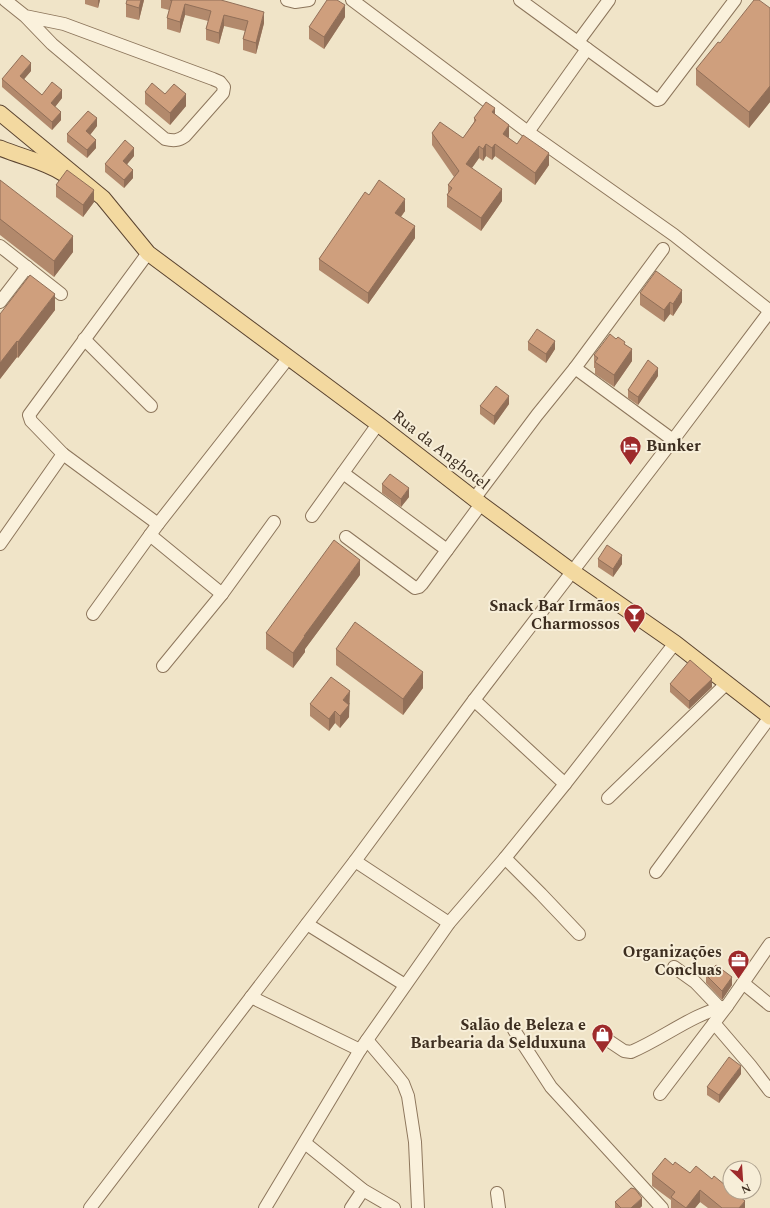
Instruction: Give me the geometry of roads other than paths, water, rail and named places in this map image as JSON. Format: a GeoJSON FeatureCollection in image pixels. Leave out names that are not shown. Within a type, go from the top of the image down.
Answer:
{"type":"FeatureCollection","features":[{"type":"Feature","properties":{"kind":"main road","name":"Rua da Anghotel"},"geometry":{"type":"LineString","coordinates":[[0,113],[103,198],[148,253],[378,424],[477,501],[573,572],[675,644],[770,717]]}},
{"type":"Feature","properties":{"kind":"main road","name":"Rua da Anghotel"},"geometry":{"type":"LineString","coordinates":[[0,148],[56,169],[103,198]]}},
{"type":"Feature","properties":{"kind":"street"},"geometry":{"type":"LineString","coordinates":[[5,0],[25,16],[52,44],[165,139],[171,141],[178,140],[185,136],[223,93],[224,88],[220,82],[213,79],[64,24],[25,16]]}},
{"type":"Feature","properties":{"kind":"street"},"geometry":{"type":"LineString","coordinates":[[287,0],[295,2],[309,0]]}},
{"type":"Feature","properties":{"kind":"street"},"geometry":{"type":"LineString","coordinates":[[520,0],[656,100],[658,100],[735,0]]}},
{"type":"Feature","properties":{"kind":"street"},"geometry":{"type":"LineString","coordinates":[[528,132],[610,0]]}},
{"type":"Feature","properties":{"kind":"street"},"geometry":{"type":"LineString","coordinates":[[90,1208],[355,861],[474,700],[573,572],[770,311],[674,235],[528,132],[355,1]]}},
{"type":"Feature","properties":{"kind":"street"},"geometry":{"type":"LineString","coordinates":[[52,44],[55,33],[64,24]]}},
{"type":"Feature","properties":{"kind":"street"},"geometry":{"type":"LineString","coordinates":[[0,246],[61,294]]}},
{"type":"Feature","properties":{"kind":"street"},"geometry":{"type":"LineString","coordinates":[[346,537],[415,588],[419,587],[447,550],[477,501],[537,415],[575,368],[663,249]]}},
{"type":"Feature","properties":{"kind":"street"},"geometry":{"type":"LineString","coordinates":[[148,253],[29,415],[31,420],[63,454],[158,524]]}},
{"type":"Feature","properties":{"kind":"street"},"geometry":{"type":"LineString","coordinates":[[0,302],[27,267]]}},
{"type":"Feature","properties":{"kind":"street"},"geometry":{"type":"LineString","coordinates":[[84,339],[151,406]]}},
{"type":"Feature","properties":{"kind":"street"},"geometry":{"type":"LineString","coordinates":[[93,614],[158,524],[289,357]]}},
{"type":"Feature","properties":{"kind":"street"},"geometry":{"type":"LineString","coordinates":[[575,368],[673,440]]}},
{"type":"Feature","properties":{"kind":"street"},"geometry":{"type":"LineString","coordinates":[[312,516],[378,424]]}},
{"type":"Feature","properties":{"kind":"street"},"geometry":{"type":"LineString","coordinates":[[0,544],[63,454]]}},
{"type":"Feature","properties":{"kind":"street"},"geometry":{"type":"LineString","coordinates":[[343,473],[447,550]]}},
{"type":"Feature","properties":{"kind":"street"},"geometry":{"type":"LineString","coordinates":[[163,666],[222,594],[274,522]]}},
{"type":"Feature","properties":{"kind":"street"},"geometry":{"type":"LineString","coordinates":[[150,535],[222,594]]}},
{"type":"Feature","properties":{"kind":"street"},"geometry":{"type":"LineString","coordinates":[[266,1208],[360,1050],[449,923],[505,858],[675,644]]}},
{"type":"Feature","properties":{"kind":"street"},"geometry":{"type":"LineString","coordinates":[[608,798],[727,683]]}},
{"type":"Feature","properties":{"kind":"street"},"geometry":{"type":"LineString","coordinates":[[474,700],[564,784]]}},
{"type":"Feature","properties":{"kind":"street"},"geometry":{"type":"LineString","coordinates":[[656,872],[770,717]]}},
{"type":"Feature","properties":{"kind":"street"},"geometry":{"type":"LineString","coordinates":[[505,858],[579,934]]}},
{"type":"Feature","properties":{"kind":"street"},"geometry":{"type":"LineString","coordinates":[[355,861],[449,923]]}},
{"type":"Feature","properties":{"kind":"street"},"geometry":{"type":"LineString","coordinates":[[307,924],[405,985]]}},
{"type":"Feature","properties":{"kind":"street"},"geometry":{"type":"LineString","coordinates":[[660,1094],[714,1023],[723,1007],[743,983],[770,944]]}},
{"type":"Feature","properties":{"kind":"street"},"geometry":{"type":"LineString","coordinates":[[674,967],[695,982],[723,1007]]}},
{"type":"Feature","properties":{"kind":"street"},"geometry":{"type":"LineString","coordinates":[[743,983],[770,1005]]}},
{"type":"Feature","properties":{"kind":"street"},"geometry":{"type":"LineString","coordinates":[[251,997],[360,1050]]}},
{"type":"Feature","properties":{"kind":"street"},"geometry":{"type":"LineString","coordinates":[[606,1039],[628,1052],[673,1030],[701,1014],[723,1007]]}},
{"type":"Feature","properties":{"kind":"street"},"geometry":{"type":"LineString","coordinates":[[714,1023],[770,1091]]}},
{"type":"Feature","properties":{"kind":"street"},"geometry":{"type":"LineString","coordinates":[[514,1030],[551,1087],[662,1208]]}},
{"type":"Feature","properties":{"kind":"street"},"geometry":{"type":"LineString","coordinates":[[367,1040],[403,1083],[408,1096],[415,1142],[418,1208]]}},
{"type":"Feature","properties":{"kind":"street"},"geometry":{"type":"LineString","coordinates":[[305,1143],[363,1190],[394,1208]]}},
{"type":"Feature","properties":{"kind":"street"},"geometry":{"type":"LineString","coordinates":[[351,1208],[363,1190]]}},
{"type":"Feature","properties":{"kind":"street"},"geometry":{"type":"LineString","coordinates":[[497,1193],[499,1208]]}},
{"type":"Feature","properties":{"kind":"place","name":"Bunker"},"geometry":{"type":"Point","coordinates":[631,466]}},
{"type":"Feature","properties":{"kind":"place","name":"Snack Bar Irmãos Charmossos"},"geometry":{"type":"Point","coordinates":[635,634]}},
{"type":"Feature","properties":{"kind":"place","name":"Organizações Concluas"},"geometry":{"type":"Point","coordinates":[738,980]}},
{"type":"Feature","properties":{"kind":"place","name":"Salão de Beleza e Barbearia da Selduxuna"},"geometry":{"type":"Point","coordinates":[602,1054]}}]}
